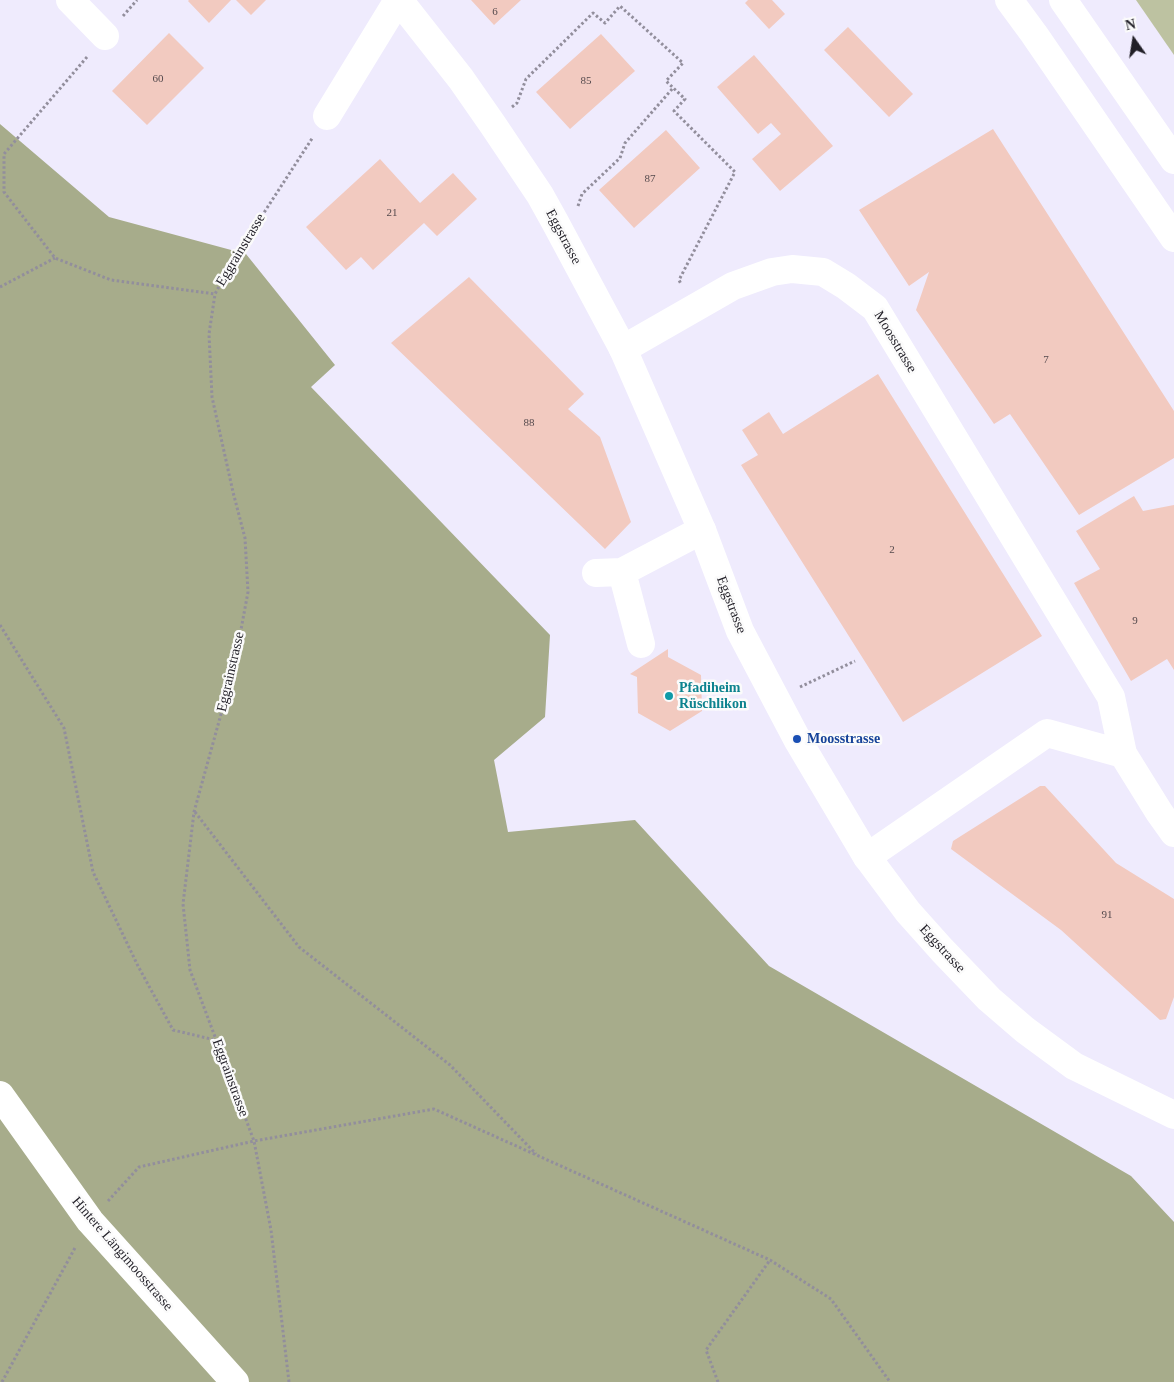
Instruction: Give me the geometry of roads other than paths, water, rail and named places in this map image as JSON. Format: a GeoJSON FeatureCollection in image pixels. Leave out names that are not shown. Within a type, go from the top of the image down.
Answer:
{"type":"FeatureCollection","features":[{"type":"Feature","properties":{"kind":"main road"},"geometry":{"type":"LineString","coordinates":[[70,0],[105,36]]}},
{"type":"Feature","properties":{"kind":"main road"},"geometry":{"type":"LineString","coordinates":[[327,116],[399,0]]}},
{"type":"Feature","properties":{"kind":"main road","name":"Eggstrasse"},"geometry":{"type":"LineString","coordinates":[[399,0],[477,102],[540,195],[623,349],[702,530],[740,630],[811,764],[867,857],[908,912],[942,950],[989,999],[1025,1030],[1074,1066],[1174,1115]]}},
{"type":"Feature","properties":{"kind":"main road"},"geometry":{"type":"LineString","coordinates":[[1009,0],[1174,238]]}},
{"type":"Feature","properties":{"kind":"main road"},"geometry":{"type":"LineString","coordinates":[[1063,0],[1174,160]]}},
{"type":"Feature","properties":{"kind":"main road","name":"Moosstrasse"},"geometry":{"type":"LineString","coordinates":[[623,349],[733,286],[772,272],[792,269],[823,272],[846,286],[875,308],[1110,697],[1123,754],[1169,816]]}},
{"type":"Feature","properties":{"kind":"main road"},"geometry":{"type":"LineString","coordinates":[[641,644],[609,572],[702,530]]}},
{"type":"Feature","properties":{"kind":"main road"},"geometry":{"type":"LineString","coordinates":[[867,857],[1047,733],[1123,754]]}},
{"type":"Feature","properties":{"kind":"main road","name":"Hintere Längimoosstrasse"},"geometry":{"type":"LineString","coordinates":[[0,1095],[90,1220],[235,1382]]}},
{"type":"Feature","properties":{"kind":"place","name":"Pfadiheim Rüschlikon"},"geometry":{"type":"Point","coordinates":[669,696]}},
{"type":"Feature","properties":{"kind":"place","name":"Moosstrasse"},"geometry":{"type":"Point","coordinates":[797,739]}}]}
